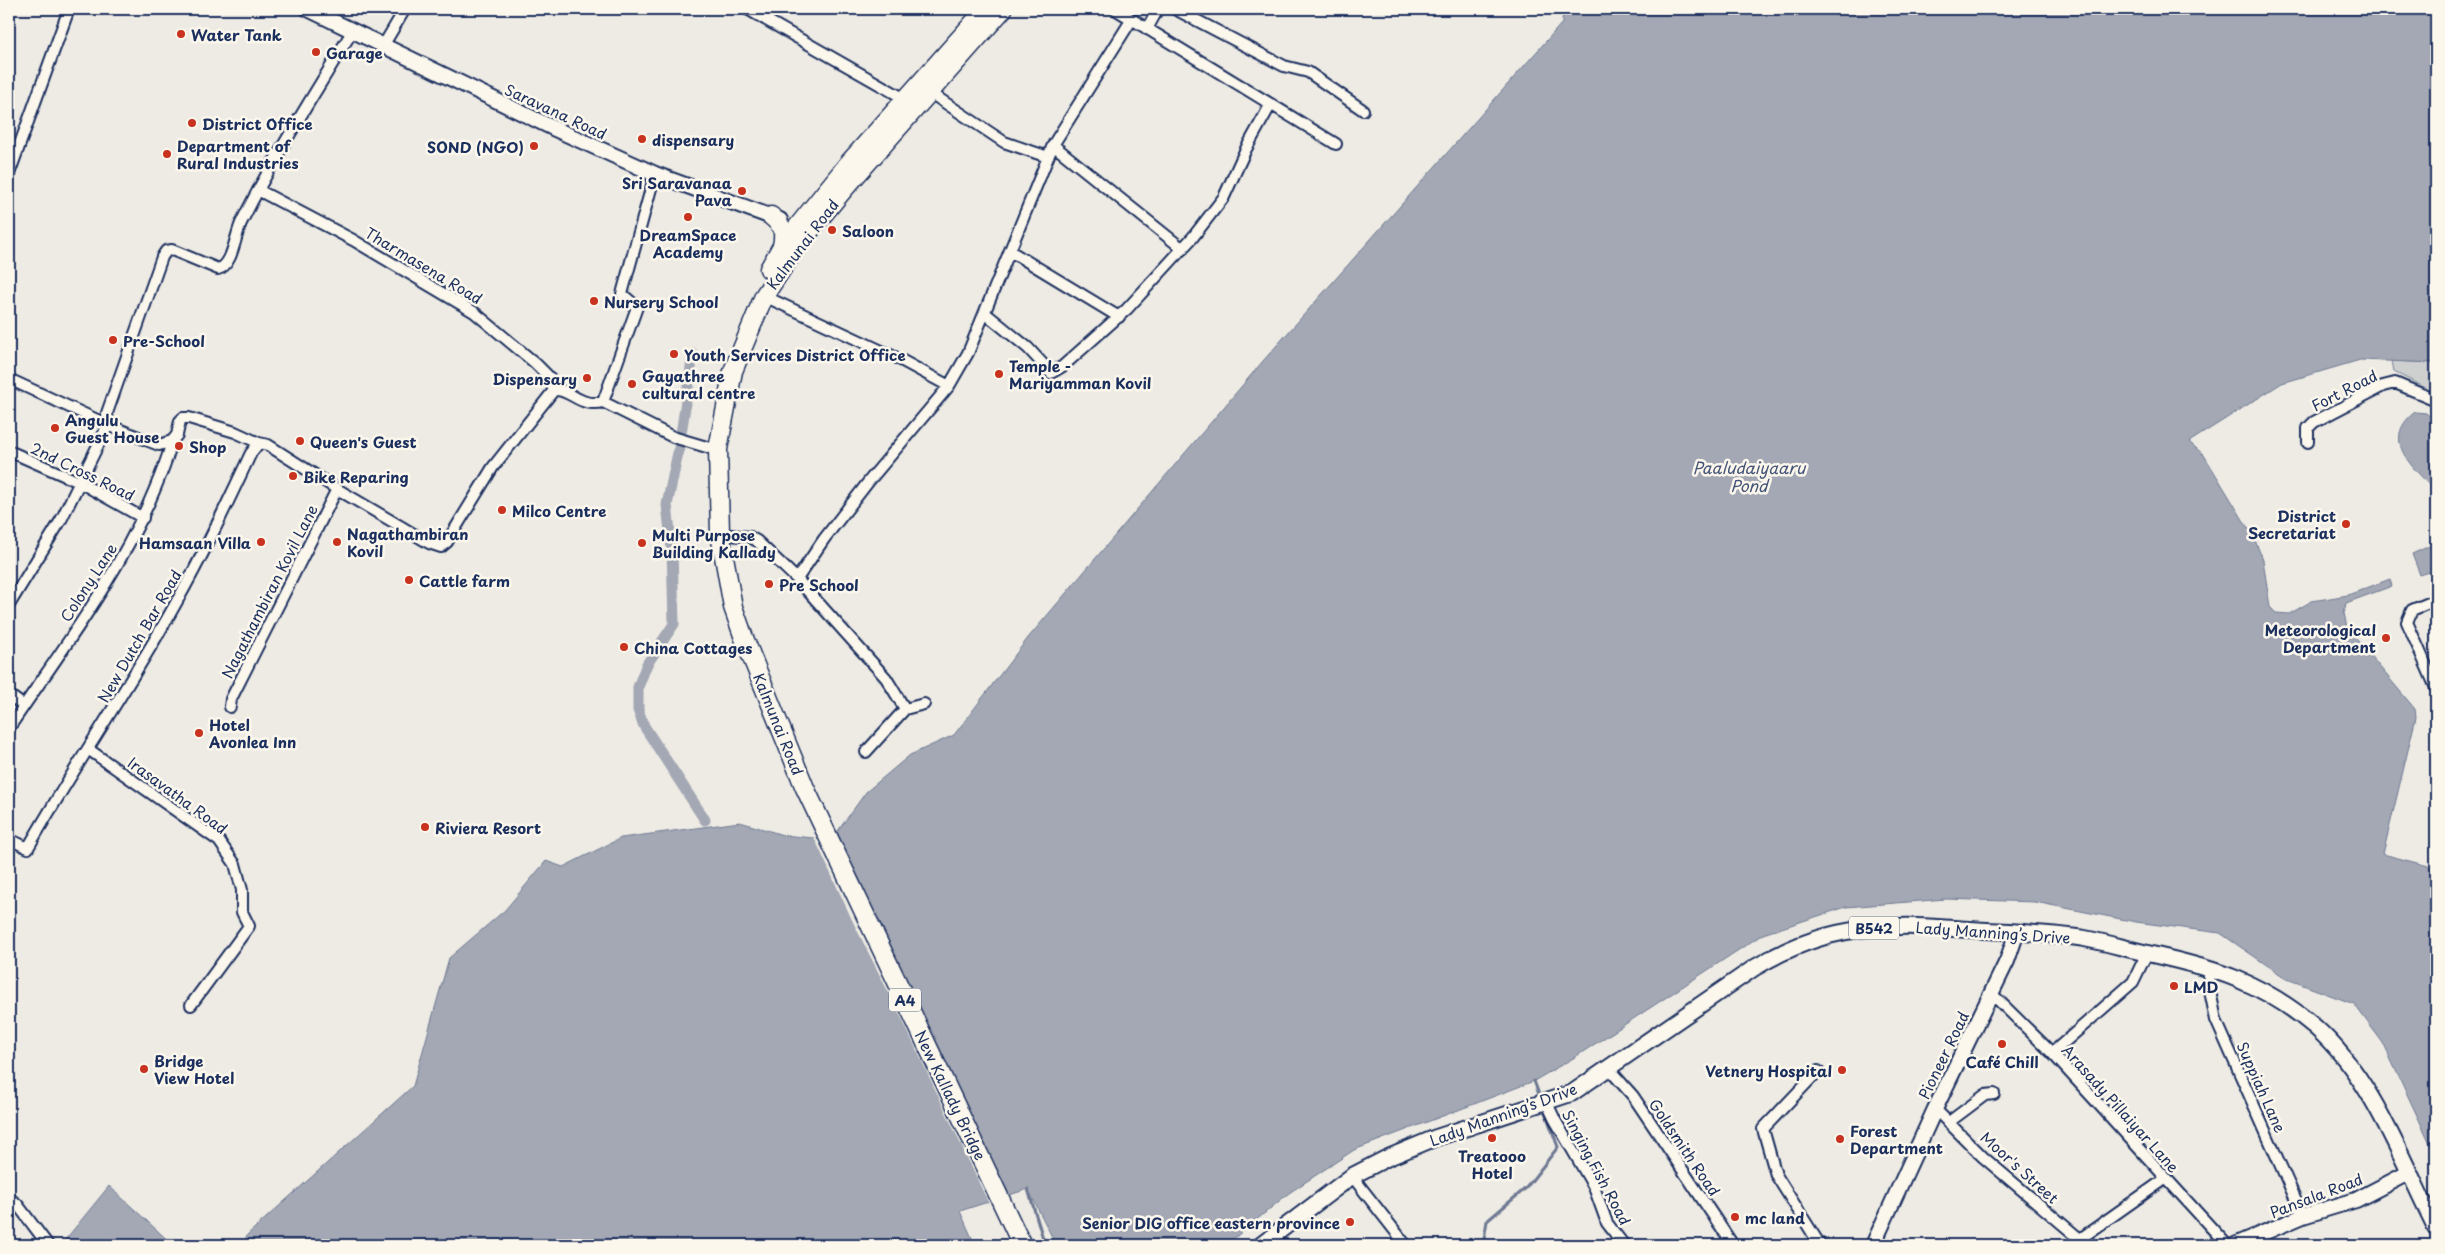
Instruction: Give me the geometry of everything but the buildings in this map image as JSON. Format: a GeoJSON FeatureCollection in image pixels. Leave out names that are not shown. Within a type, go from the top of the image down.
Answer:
{"type":"FeatureCollection","features":[{"type":"Feature","properties":{"kind":"highway","name":"Kalmunai Road"},"geometry":{"type":"LineString","coordinates":[[802,789],[726,611],[716,568],[709,511],[714,449],[723,381],[756,291],[782,246],[905,99],[986,9]]}},
{"type":"Feature","properties":{"kind":"highway","name":"Kalmunai Road"},"geometry":{"type":"LineString","coordinates":[[802,789],[733,607],[720,534],[714,449],[733,371],[764,296],[797,246],[1003,9]]}},
{"type":"Feature","properties":{"kind":"highway"},"geometry":{"type":"LineString","coordinates":[[771,216],[780,223],[784,233],[782,246]]}},
{"type":"Feature","properties":{"kind":"highway","name":"New Kallady Bridge"},"geometry":{"type":"LineString","coordinates":[[802,789],[1004,1213]]}},
{"type":"Feature","properties":{"kind":"highway","name":"A4"},"geometry":{"type":"LineString","coordinates":[[1004,1213],[1016,1245]]}},
{"type":"Feature","properties":{"kind":"highway","name":"A4"},"geometry":{"type":"LineString","coordinates":[[1004,1213],[1022,1245]]}},
{"type":"Feature","properties":{"kind":"main road","name":"Lady Manning’s Drive"},"geometry":{"type":"LineString","coordinates":[[1261,1245],[1352,1176],[1436,1138],[1572,1092],[1609,1069],[1754,968],[1784,950],[1801,944],[1873,928],[1908,926],[2018,932],[2082,938],[2208,967],[2259,988],[2276,998],[2317,1029],[2352,1066],[2382,1119],[2436,1228]]}},
{"type":"Feature","properties":{"kind":"street"},"geometry":{"type":"LineString","coordinates":[[9,174],[69,9]]}},
{"type":"Feature","properties":{"kind":"street","name":"Saravana Road"},"geometry":{"type":"LineString","coordinates":[[308,9],[481,95],[655,174],[797,226]]}},
{"type":"Feature","properties":{"kind":"street"},"geometry":{"type":"LineString","coordinates":[[383,46],[405,9]]}},
{"type":"Feature","properties":{"kind":"street"},"geometry":{"type":"LineString","coordinates":[[747,9],[905,99]]}},
{"type":"Feature","properties":{"kind":"street"},"geometry":{"type":"LineString","coordinates":[[1114,9],[1336,144]]}},
{"type":"Feature","properties":{"kind":"street"},"geometry":{"type":"LineString","coordinates":[[1147,28],[1158,9]]}},
{"type":"Feature","properties":{"kind":"street"},"geometry":{"type":"LineString","coordinates":[[1175,9],[1284,66],[1308,72],[1363,110]]}},
{"type":"Feature","properties":{"kind":"street"},"geometry":{"type":"LineString","coordinates":[[797,579],[824,539],[863,488],[949,386],[968,353],[1053,145],[1132,19]]}},
{"type":"Feature","properties":{"kind":"street"},"geometry":{"type":"LineString","coordinates":[[9,604],[61,520],[108,425],[107,413],[162,257],[166,251],[172,250],[218,269],[224,268],[229,262],[240,224],[258,190],[352,30]]}},
{"type":"Feature","properties":{"kind":"street"},"geometry":{"type":"LineString","coordinates":[[929,92],[1004,142],[1048,157]]}},
{"type":"Feature","properties":{"kind":"street"},"geometry":{"type":"LineString","coordinates":[[985,313],[1028,348],[1051,372],[1063,366],[1119,317],[1182,249],[1224,197],[1246,149],[1271,104]]}},
{"type":"Feature","properties":{"kind":"street"},"geometry":{"type":"LineString","coordinates":[[1053,145],[1182,249]]}},
{"type":"Feature","properties":{"kind":"street"},"geometry":{"type":"LineString","coordinates":[[603,402],[637,307],[622,294],[655,174]]}},
{"type":"Feature","properties":{"kind":"street","name":"Tharmasena Road"},"geometry":{"type":"LineString","coordinates":[[258,190],[352,240],[474,312],[542,370],[549,377],[554,390]]}},
{"type":"Feature","properties":{"kind":"street"},"geometry":{"type":"LineString","coordinates":[[1010,251],[1119,317]]}},
{"type":"Feature","properties":{"kind":"street"},"geometry":{"type":"LineString","coordinates":[[764,296],[899,359],[949,386]]}},
{"type":"Feature","properties":{"kind":"street"},"geometry":{"type":"LineString","coordinates":[[9,378],[108,425],[159,445],[172,441]]}},
{"type":"Feature","properties":{"kind":"street","name":"Fort Road"},"geometry":{"type":"LineString","coordinates":[[2308,442],[2308,428],[2318,419],[2382,386],[2401,383],[2436,400]]}},
{"type":"Feature","properties":{"kind":"street"},"geometry":{"type":"LineString","coordinates":[[259,443],[268,445],[337,489],[434,546],[441,547],[447,542],[493,466],[554,390],[560,390],[583,403],[594,404],[603,402],[673,437],[714,449]]}},
{"type":"Feature","properties":{"kind":"street","name":"Colony Lane"},"geometry":{"type":"LineString","coordinates":[[9,728],[118,566],[143,518],[172,441],[180,430],[180,421],[183,418],[189,418],[235,432],[259,443]]}},
{"type":"Feature","properties":{"kind":"street","name":"New Dutch Bar Road"},"geometry":{"type":"LineString","coordinates":[[9,839],[28,848],[120,700],[176,604],[203,554],[251,453],[259,443]]}},
{"type":"Feature","properties":{"kind":"street","name":"2nd Cross Road"},"geometry":{"type":"LineString","coordinates":[[9,451],[79,482],[143,518]]}},
{"type":"Feature","properties":{"kind":"street","name":"Nagathambiran Kovil Lane"},"geometry":{"type":"LineString","coordinates":[[230,707],[229,703],[234,691],[337,489]]}},
{"type":"Feature","properties":{"kind":"street"},"geometry":{"type":"LineString","coordinates":[[720,534],[750,537],[757,541],[797,579],[886,678],[905,709]]}},
{"type":"Feature","properties":{"kind":"street"},"geometry":{"type":"LineString","coordinates":[[2436,600],[2412,610],[2407,622],[2436,688]]}},
{"type":"Feature","properties":{"kind":"street"},"geometry":{"type":"LineString","coordinates":[[9,695],[24,706]]}},
{"type":"Feature","properties":{"kind":"street"},"geometry":{"type":"LineString","coordinates":[[866,752],[905,709],[924,704]]}},
{"type":"Feature","properties":{"kind":"street","name":"Irasavatha Road"},"geometry":{"type":"LineString","coordinates":[[88,749],[219,841],[235,864],[242,890],[242,912],[249,926],[191,1005]]}},
{"type":"Feature","properties":{"kind":"street","name":"Pioneer Road"},"geometry":{"type":"LineString","coordinates":[[1873,1245],[1935,1109],[2007,961],[2018,932]]}},
{"type":"Feature","properties":{"kind":"street"},"geometry":{"type":"LineString","coordinates":[[2052,1053],[2132,982],[2147,953]]}},
{"type":"Feature","properties":{"kind":"street","name":"Suppiah Lane"},"geometry":{"type":"LineString","coordinates":[[2208,967],[2210,991],[2216,1020],[2303,1216]]}},
{"type":"Feature","properties":{"kind":"street","name":"Arasady Pillaiyar Lane"},"geometry":{"type":"LineString","coordinates":[[1991,993],[2052,1053],[2227,1245]]}},
{"type":"Feature","properties":{"kind":"street","name":"Goldsmith Road"},"geometry":{"type":"LineString","coordinates":[[1609,1069],[1633,1096],[1733,1245]]}},
{"type":"Feature","properties":{"kind":"street"},"geometry":{"type":"LineString","coordinates":[[1818,1071],[1763,1129],[1776,1175],[1820,1245]]}},
{"type":"Feature","properties":{"kind":"street"},"geometry":{"type":"LineString","coordinates":[[1949,1122],[1985,1094],[1994,1094]]}},
{"type":"Feature","properties":{"kind":"street","name":"Singing Fish Road"},"geometry":{"type":"LineString","coordinates":[[1546,1101],[1594,1187],[1607,1223],[1624,1245]]}},
{"type":"Feature","properties":{"kind":"street","name":"Moor's Street"},"geometry":{"type":"LineString","coordinates":[[1935,1109],[1984,1156],[2084,1242]]}},
{"type":"Feature","properties":{"kind":"street","name":"Pansala Road"},"geometry":{"type":"LineString","coordinates":[[2235,1245],[2303,1216],[2356,1200],[2408,1173]]}},
{"type":"Feature","properties":{"kind":"street"},"geometry":{"type":"LineString","coordinates":[[1352,1176],[1406,1245]]}},
{"type":"Feature","properties":{"kind":"street"},"geometry":{"type":"LineString","coordinates":[[2084,1242],[2165,1179]]}},
{"type":"Feature","properties":{"kind":"street"},"geometry":{"type":"LineString","coordinates":[[9,1198],[18,1204],[48,1245]]}},
{"type":"Feature","properties":{"kind":"shaded area"},"geometry":{"type":"Polygon","coordinates":[[[2392,361],[2436,363],[2436,393],[2394,372],[2392,361]]]}},
{"type":"Feature","properties":{"kind":"water","name":"Paaludaiyaaru Pond"},"geometry":{"type":"Polygon","coordinates":[[[1563,9],[2436,9],[2436,363],[2360,360],[2282,383],[2189,442],[2204,455],[2254,538],[2263,560],[2270,607],[2276,613],[2289,614],[2312,601],[2348,595],[2390,579],[2392,586],[2346,603],[2344,613],[2347,628],[2415,709],[2416,717],[2383,854],[2436,868],[2436,1156],[2383,1043],[2354,1004],[2287,979],[2220,933],[2136,922],[2035,902],[1946,899],[1846,907],[1763,934],[1575,1057],[1534,1081],[1354,1150],[1289,1193],[1226,1245],[1056,1245],[1028,1189],[960,1211],[975,1245],[244,1245],[247,1235],[413,1086],[449,958],[505,910],[546,861],[563,867],[621,838],[740,822],[783,835],[813,838],[835,835],[866,792],[910,755],[954,735],[1028,638],[1263,361],[1562,23],[1563,9]]]}},
{"type":"Feature","properties":{"kind":"water"},"geometry":{"type":"Polygon","coordinates":[[[2415,412],[2426,413],[2436,422],[2436,491],[2410,464],[2400,444],[2400,433],[2405,423],[2415,412]]]}},
{"type":"Feature","properties":{"kind":"water"},"geometry":{"type":"Polygon","coordinates":[[[2436,543],[2436,570],[2420,575],[2412,554],[2436,543]]]}},
{"type":"Feature","properties":{"kind":"water"},"geometry":{"type":"Polygon","coordinates":[[[109,1186],[173,1245],[61,1245],[109,1186]]]}},
{"type":"Feature","properties":{"kind":"pier"},"geometry":{"type":"Polygon","coordinates":[[[832,833],[1007,1198],[989,1204],[903,1021],[854,924],[813,835],[832,833]]]}},
{"type":"Feature","properties":{"kind":"waterway"},"geometry":{"type":"LineString","coordinates":[[681,434],[693,354]]}},
{"type":"Feature","properties":{"kind":"waterway"},"geometry":{"type":"LineString","coordinates":[[679,448],[667,505],[672,549],[674,624],[647,664],[638,687],[638,710],[644,726],[705,820]]}},
{"type":"Feature","properties":{"kind":"waterway"},"geometry":{"type":"LineString","coordinates":[[1534,1081],[1540,1097]]}},
{"type":"Feature","properties":{"kind":"waterway"},"geometry":{"type":"LineString","coordinates":[[1483,1245],[1487,1221],[1526,1188],[1558,1147],[1543,1106]]}},
{"type":"Feature","properties":{"kind":"waterway"},"geometry":{"type":"LineString","coordinates":[[1028,1189],[1045,1245]]}},
{"type":"Feature","properties":{"kind":"place","name":"Water Tank"},"geometry":{"type":"Point","coordinates":[181,34]}},
{"type":"Feature","properties":{"kind":"place","name":"Garage"},"geometry":{"type":"Point","coordinates":[316,52]}},
{"type":"Feature","properties":{"kind":"place","name":"District Office"},"geometry":{"type":"Point","coordinates":[192,123]}},
{"type":"Feature","properties":{"kind":"place","name":"dispensary"},"geometry":{"type":"Point","coordinates":[642,139]}},
{"type":"Feature","properties":{"kind":"place","name":"SOND (NGO)"},"geometry":{"type":"Point","coordinates":[534,146]}},
{"type":"Feature","properties":{"kind":"place","name":"Department of Rural Industries"},"geometry":{"type":"Point","coordinates":[167,154]}},
{"type":"Feature","properties":{"kind":"place","name":"Sri Saravanaa Pava"},"geometry":{"type":"Point","coordinates":[742,191]}},
{"type":"Feature","properties":{"kind":"place","name":"DreamSpace Academy"},"geometry":{"type":"Point","coordinates":[688,217]}},
{"type":"Feature","properties":{"kind":"place","name":"Saloon"},"geometry":{"type":"Point","coordinates":[832,230]}},
{"type":"Feature","properties":{"kind":"place","name":"Nursery School"},"geometry":{"type":"Point","coordinates":[594,301]}},
{"type":"Feature","properties":{"kind":"place","name":"Pre-School"},"geometry":{"type":"Point","coordinates":[113,340]}},
{"type":"Feature","properties":{"kind":"place","name":"Youth Services District Office"},"geometry":{"type":"Point","coordinates":[674,354]}},
{"type":"Feature","properties":{"kind":"place","name":"Temple - Mariyamman Kovil"},"geometry":{"type":"Point","coordinates":[999,374]}},
{"type":"Feature","properties":{"kind":"place","name":"Dispensary"},"geometry":{"type":"Point","coordinates":[587,378]}},
{"type":"Feature","properties":{"kind":"place","name":"Gayathree cultural centre"},"geometry":{"type":"Point","coordinates":[632,384]}},
{"type":"Feature","properties":{"kind":"place","name":"Angulu Guest House"},"geometry":{"type":"Point","coordinates":[55,428]}},
{"type":"Feature","properties":{"kind":"place","name":"Queen's Guest"},"geometry":{"type":"Point","coordinates":[300,441]}},
{"type":"Feature","properties":{"kind":"place","name":"Shop"},"geometry":{"type":"Point","coordinates":[179,446]}},
{"type":"Feature","properties":{"kind":"place","name":"Bike Reparing"},"geometry":{"type":"Point","coordinates":[293,476]}},
{"type":"Feature","properties":{"kind":"place","name":"Milco Centre"},"geometry":{"type":"Point","coordinates":[502,510]}},
{"type":"Feature","properties":{"kind":"place","name":"District Secretariat"},"geometry":{"type":"Point","coordinates":[2346,524]}},
{"type":"Feature","properties":{"kind":"place","name":"Hamsaan Villa"},"geometry":{"type":"Point","coordinates":[261,542]}},
{"type":"Feature","properties":{"kind":"place","name":"Nagathambiran Kovil"},"geometry":{"type":"Point","coordinates":[337,542]}},
{"type":"Feature","properties":{"kind":"place","name":"Multi Purpose Building Kallady"},"geometry":{"type":"Point","coordinates":[642,543]}},
{"type":"Feature","properties":{"kind":"place","name":"Cattle farm"},"geometry":{"type":"Point","coordinates":[409,580]}},
{"type":"Feature","properties":{"kind":"place","name":"Pre School"},"geometry":{"type":"Point","coordinates":[769,584]}},
{"type":"Feature","properties":{"kind":"place","name":"Meteorological Department"},"geometry":{"type":"Point","coordinates":[2386,638]}},
{"type":"Feature","properties":{"kind":"place","name":"China Cottages"},"geometry":{"type":"Point","coordinates":[624,647]}},
{"type":"Feature","properties":{"kind":"place","name":"Hotel Avonlea Inn"},"geometry":{"type":"Point","coordinates":[199,733]}},
{"type":"Feature","properties":{"kind":"place","name":"Riviera Resort"},"geometry":{"type":"Point","coordinates":[425,827]}},
{"type":"Feature","properties":{"kind":"place","name":"LMD"},"geometry":{"type":"Point","coordinates":[2174,986]}},
{"type":"Feature","properties":{"kind":"place","name":"Café Chill"},"geometry":{"type":"Point","coordinates":[2002,1044]}},
{"type":"Feature","properties":{"kind":"place","name":"Bridge View Hotel"},"geometry":{"type":"Point","coordinates":[144,1069]}},
{"type":"Feature","properties":{"kind":"place","name":"Vetnery Hospital"},"geometry":{"type":"Point","coordinates":[1842,1070]}},
{"type":"Feature","properties":{"kind":"place","name":"Treatooo Hotel"},"geometry":{"type":"Point","coordinates":[1492,1138]}},
{"type":"Feature","properties":{"kind":"place","name":"Forest Department"},"geometry":{"type":"Point","coordinates":[1840,1139]}},
{"type":"Feature","properties":{"kind":"place","name":"mc land"},"geometry":{"type":"Point","coordinates":[1735,1217]}},
{"type":"Feature","properties":{"kind":"place","name":"Senior DIG office eastern province"},"geometry":{"type":"Point","coordinates":[1350,1222]}}]}
